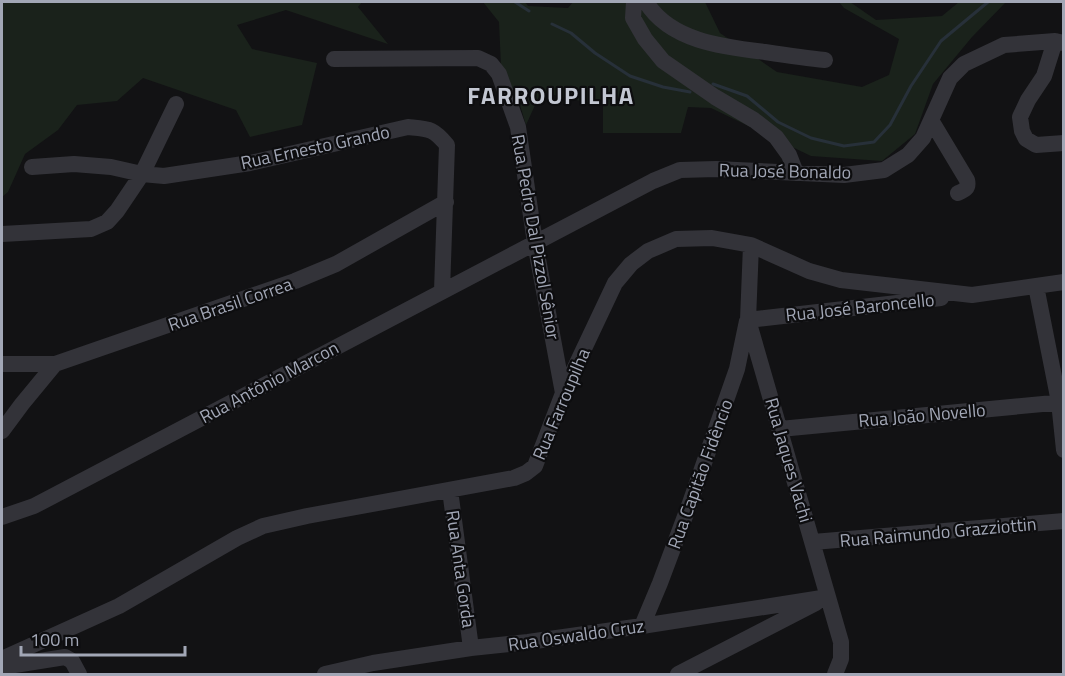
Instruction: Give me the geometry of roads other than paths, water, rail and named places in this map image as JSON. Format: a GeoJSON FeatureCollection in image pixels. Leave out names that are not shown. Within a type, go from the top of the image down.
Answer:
{"type":"FeatureCollection","features":[{"type":"Feature","properties":{"kind":"street"},"geometry":{"type":"LineString","coordinates":[[633,2],[633,18],[645,39],[663,61],[715,97],[754,120],[776,137],[789,154],[796,173]]}},
{"type":"Feature","properties":{"kind":"street"},"geometry":{"type":"LineString","coordinates":[[646,2],[670,27],[699,40],[732,48],[825,60]]}},
{"type":"Feature","properties":{"kind":"street"},"geometry":{"type":"LineString","coordinates":[[1059,42],[1044,76],[1020,117],[1026,139],[1035,145],[1064,143]]}},
{"type":"Feature","properties":{"kind":"street","name":"Rua José Bonaldo"},"geometry":{"type":"LineString","coordinates":[[535,243],[653,181],[680,170],[716,169],[844,176],[884,170],[908,155],[923,138],[950,78],[964,64],[1004,45],[1059,42]]}},
{"type":"Feature","properties":{"kind":"street","name":"Rua Pedro Dal Pizzol Sênior"},"geometry":{"type":"LineString","coordinates":[[334,59],[478,58],[491,64],[499,74],[518,127],[535,243],[563,393]]}},
{"type":"Feature","properties":{"kind":"street"},"geometry":{"type":"LineString","coordinates":[[2,234],[91,229],[106,222],[117,211],[142,174],[176,104]]}},
{"type":"Feature","properties":{"kind":"street"},"geometry":{"type":"LineString","coordinates":[[931,120],[968,180],[967,188],[958,194]]}},
{"type":"Feature","properties":{"kind":"street","name":"Rua Ernesto Grando"},"geometry":{"type":"LineString","coordinates":[[32,166],[74,164],[111,167],[164,176],[250,163],[408,127],[430,129],[447,146],[442,291]]}},
{"type":"Feature","properties":{"kind":"street","name":"Rua Brasil Correa"},"geometry":{"type":"LineString","coordinates":[[2,364],[55,364],[295,281],[336,264],[446,202]]}},
{"type":"Feature","properties":{"kind":"street","name":"Rua Farroupilha"},"geometry":{"type":"LineString","coordinates":[[2,659],[119,606],[237,538],[263,526],[514,478],[526,473],[535,466],[563,393],[615,283],[631,264],[648,250],[676,239],[712,238],[751,245],[809,271],[841,280],[972,295],[1064,282]]}},
{"type":"Feature","properties":{"kind":"street","name":"Rua Antônio Marcon"},"geometry":{"type":"LineString","coordinates":[[2,518],[34,506],[535,243]]}},
{"type":"Feature","properties":{"kind":"street","name":"Rua Jaques Vachi"},"geometry":{"type":"LineString","coordinates":[[751,245],[748,320],[841,642],[841,659],[835,674]]}},
{"type":"Feature","properties":{"kind":"street"},"geometry":{"type":"LineString","coordinates":[[1036,286],[1061,402],[1064,450]]}},
{"type":"Feature","properties":{"kind":"street","name":"Rua José Baroncello"},"geometry":{"type":"LineString","coordinates":[[748,320],[972,295]]}},
{"type":"Feature","properties":{"kind":"street","name":"Rua Capitão Fidêncio"},"geometry":{"type":"LineString","coordinates":[[642,626],[690,503],[737,369],[748,320]]}},
{"type":"Feature","properties":{"kind":"street"},"geometry":{"type":"LineString","coordinates":[[2,431],[55,364]]}},
{"type":"Feature","properties":{"kind":"street","name":"Rua João Novello"},"geometry":{"type":"LineString","coordinates":[[780,429],[1061,402]]}},
{"type":"Feature","properties":{"kind":"street","name":"Rua Anta Gorda"},"geometry":{"type":"LineString","coordinates":[[450,490],[471,648]]}},
{"type":"Feature","properties":{"kind":"street","name":"Rua Raimundo Grazziottin"},"geometry":{"type":"LineString","coordinates":[[813,543],[1064,521]]}},
{"type":"Feature","properties":{"kind":"street"},"geometry":{"type":"LineString","coordinates":[[678,675],[828,597]]}},
{"type":"Feature","properties":{"kind":"street","name":"Rua Oswaldo Cruz"},"geometry":{"type":"LineString","coordinates":[[325,675],[373,663],[642,626],[828,597]]}},
{"type":"Feature","properties":{"kind":"street"},"geometry":{"type":"LineString","coordinates":[[2,667],[65,657],[72,661],[80,675]]}},
{"type":"Feature","properties":{"kind":"waterway"},"geometry":{"type":"LineString","coordinates":[[515,2],[529,11]]}},
{"type":"Feature","properties":{"kind":"waterway"},"geometry":{"type":"LineString","coordinates":[[713,84],[747,96],[778,122],[811,138],[844,146],[874,142],[890,125],[911,86],[941,41],[988,2]]}},
{"type":"Feature","properties":{"kind":"waterway"},"geometry":{"type":"LineString","coordinates":[[552,24],[571,33],[595,53],[630,76],[663,87],[690,92]]}},
{"type":"Feature","properties":{"kind":"district","name":"FARROUPILHA"},"geometry":{"type":"Point","coordinates":[551,95]}}]}
